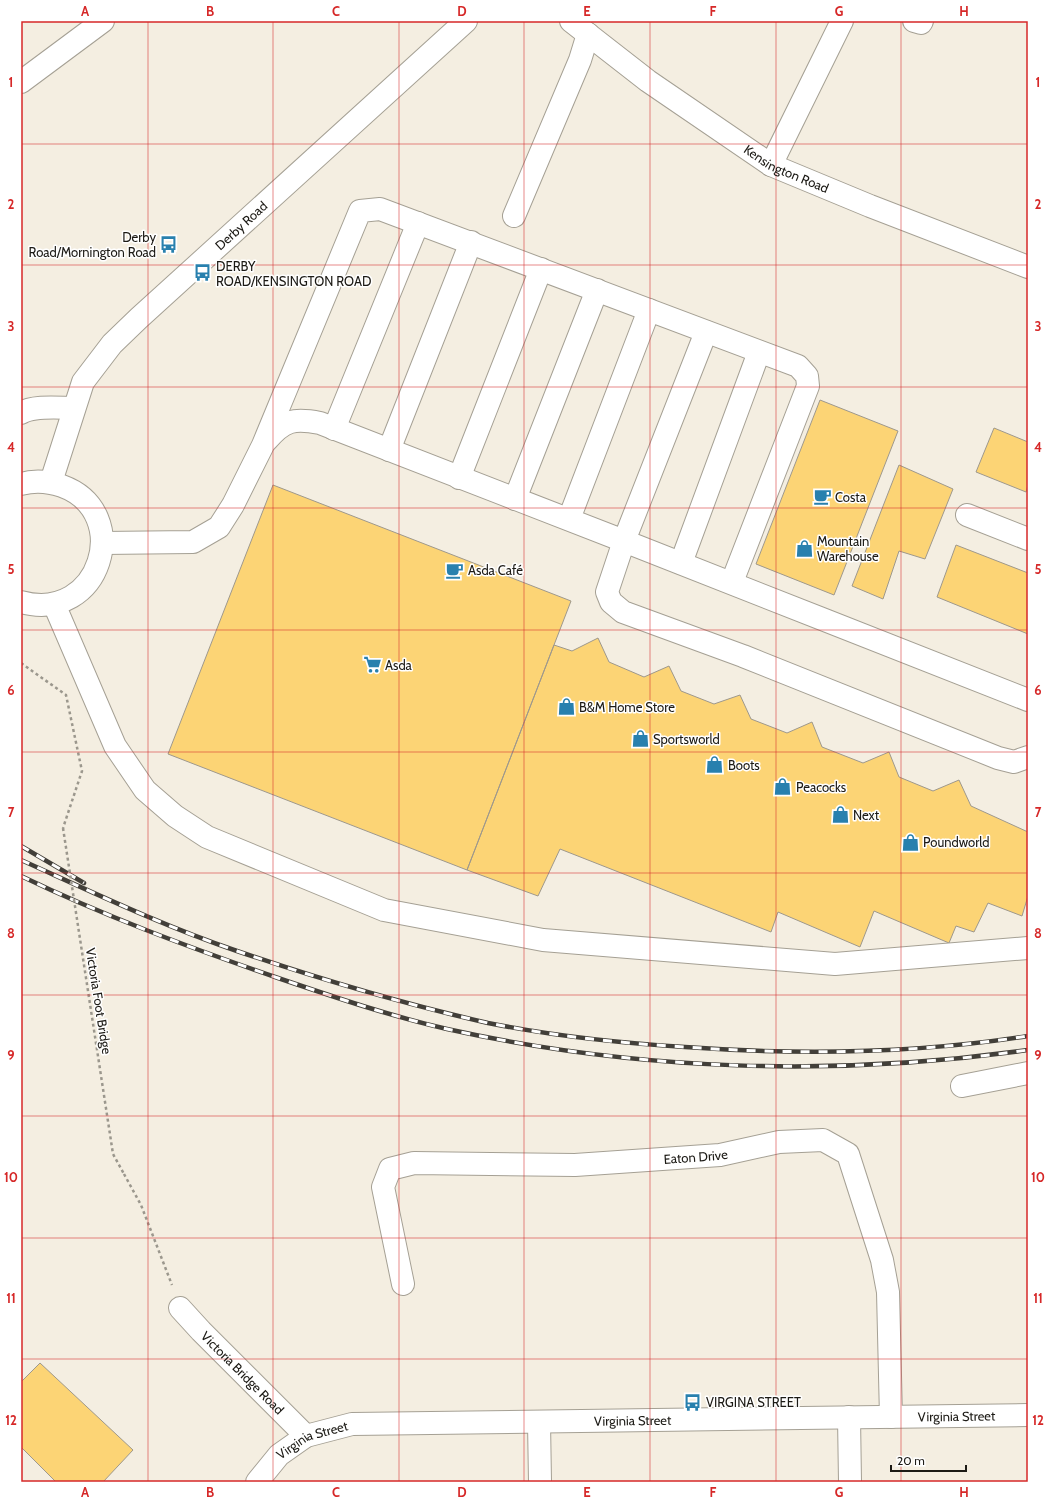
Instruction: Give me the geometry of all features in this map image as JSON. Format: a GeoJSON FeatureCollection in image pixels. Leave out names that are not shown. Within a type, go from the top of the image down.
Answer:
{"type":"FeatureCollection","features":[{"type":"Feature","properties":{"kind":"street"},"geometry":{"type":"LineString","coordinates":[[21,82],[103,21]]}},
{"type":"Feature","properties":{"kind":"street","name":"Derby Road"},"geometry":{"type":"LineString","coordinates":[[51,482],[83,382],[112,344],[138,318],[466,21]]}},
{"type":"Feature","properties":{"kind":"street"},"geometry":{"type":"LineString","coordinates":[[771,165],[842,21]]}},
{"type":"Feature","properties":{"kind":"street"},"geometry":{"type":"LineString","coordinates":[[914,21],[921,23],[922,21]]}},
{"type":"Feature","properties":{"kind":"street"},"geometry":{"type":"LineString","coordinates":[[514,216],[580,60],[580,27]]}},
{"type":"Feature","properties":{"kind":"street","name":"Kensington Road"},"geometry":{"type":"LineString","coordinates":[[580,27],[648,81],[771,165],[870,206],[1028,266]]}},
{"type":"Feature","properties":{"kind":"street"},"geometry":{"type":"LineString","coordinates":[[102,543],[193,542],[219,527],[233,506],[263,445],[360,211],[380,209],[798,366],[807,376],[808,386],[732,582]]}},
{"type":"Feature","properties":{"kind":"street"},"geometry":{"type":"LineString","coordinates":[[334,429],[418,223]]}},
{"type":"Feature","properties":{"kind":"street"},"geometry":{"type":"LineString","coordinates":[[389,450],[470,242]]}},
{"type":"Feature","properties":{"kind":"street"},"geometry":{"type":"LineString","coordinates":[[460,478],[541,269]]}},
{"type":"Feature","properties":{"kind":"street"},"geometry":{"type":"LineString","coordinates":[[515,499],[597,290]]}},
{"type":"Feature","properties":{"kind":"street"},"geometry":{"type":"LineString","coordinates":[[569,519],[650,310]]}},
{"type":"Feature","properties":{"kind":"street"},"geometry":{"type":"LineString","coordinates":[[706,332],[624,541],[607,592],[611,602],[624,612],[743,656],[998,758],[1014,762],[1028,757]]}},
{"type":"Feature","properties":{"kind":"street"},"geometry":{"type":"LineString","coordinates":[[681,563],[759,352]]}},
{"type":"Feature","properties":{"kind":"street"},"geometry":{"type":"LineString","coordinates":[[21,413],[25,410],[74,408]]}},
{"type":"Feature","properties":{"kind":"street"},"geometry":{"type":"LineString","coordinates":[[263,445],[277,428],[287,422],[302,419],[320,423],[732,582],[865,637],[1028,700]]}},
{"type":"Feature","properties":{"kind":"street"},"geometry":{"type":"LineString","coordinates":[[21,484],[31,481],[51,482],[71,489],[88,503],[98,522],[102,543],[100,560],[94,575],[83,588],[70,598],[54,604],[34,606],[21,602]]}},
{"type":"Feature","properties":{"kind":"street"},"geometry":{"type":"LineString","coordinates":[[967,515],[1028,539]]}},
{"type":"Feature","properties":{"kind":"street"},"geometry":{"type":"LineString","coordinates":[[54,604],[115,746],[144,790],[175,816],[207,837],[384,910],[543,940],[835,964],[1028,948]]}},
{"type":"Feature","properties":{"kind":"street"},"geometry":{"type":"LineString","coordinates":[[962,1086],[1028,1073]]}},
{"type":"Feature","properties":{"kind":"street","name":"Eaton Drive"},"geometry":{"type":"LineString","coordinates":[[403,1284],[383,1187],[390,1169],[414,1163],[575,1165],[720,1154],[779,1142],[824,1140],[848,1154],[882,1260],[888,1292],[891,1416]]}},
{"type":"Feature","properties":{"kind":"street","name":"Victoria Bridge Road"},"geometry":{"type":"LineString","coordinates":[[180,1308],[306,1436]]}},
{"type":"Feature","properties":{"kind":"street","name":"Virginia Street"},"geometry":{"type":"LineString","coordinates":[[257,1482],[279,1455],[306,1436],[352,1424],[1028,1415]]}},
{"type":"Feature","properties":{"kind":"street"},"geometry":{"type":"LineString","coordinates":[[849,1417],[850,1482]]}},
{"type":"Feature","properties":{"kind":"street"},"geometry":{"type":"LineString","coordinates":[[539,1422],[540,1482]]}},
{"type":"Feature","properties":{"kind":"path","name":"Victoria Foot Bridge"},"geometry":{"type":"LineString","coordinates":[[21,663],[66,695],[82,771],[63,828],[113,1154],[141,1205],[180,1308]]}},
{"type":"Feature","properties":{"kind":"building"},"geometry":{"type":"Polygon","coordinates":[[[820,400],[898,431],[834,595],[756,564],[820,400]]]}},
{"type":"Feature","properties":{"kind":"building"},"geometry":{"type":"Polygon","coordinates":[[[994,428],[1028,442],[1028,485],[1026,492],[976,472],[994,428]]]}},
{"type":"Feature","properties":{"kind":"building"},"geometry":{"type":"Polygon","coordinates":[[[899,465],[953,489],[925,559],[899,551],[883,599],[852,586],[899,465]]]}},
{"type":"Feature","properties":{"kind":"building"},"geometry":{"type":"Polygon","coordinates":[[[273,485],[571,601],[467,870],[168,754],[273,485]]]}},
{"type":"Feature","properties":{"kind":"building"},"geometry":{"type":"Polygon","coordinates":[[[956,545],[1028,573],[1028,634],[937,597],[956,545]]]}},
{"type":"Feature","properties":{"kind":"building"},"geometry":{"type":"Polygon","coordinates":[[[598,638],[609,662],[644,677],[669,666],[681,691],[714,704],[740,695],[751,719],[787,733],[812,722],[822,747],[863,763],[889,752],[899,777],[933,791],[959,780],[971,806],[1028,832],[1028,896],[1022,916],[988,903],[974,932],[956,926],[949,943],[874,911],[860,947],[778,912],[771,932],[560,849],[538,896],[467,870],[554,645],[572,651],[598,638]]]}},
{"type":"Feature","properties":{"kind":"building"},"geometry":{"type":"Polygon","coordinates":[[[40,1363],[133,1450],[103,1482],[56,1482],[21,1447],[21,1382],[40,1363]]]}},
{"type":"Feature","properties":{"kind":"railway"},"geometry":{"type":"LineString","coordinates":[[21,846],[84,883]]}},
{"type":"Feature","properties":{"kind":"railway"},"geometry":{"type":"LineString","coordinates":[[21,860],[155,920],[237,951],[330,981],[393,999],[456,1016],[512,1028],[586,1038],[660,1045],[728,1050],[814,1052],[899,1050],[985,1042],[1028,1036]]}},
{"type":"Feature","properties":{"kind":"railway"},"geometry":{"type":"LineString","coordinates":[[21,876],[84,905],[148,931],[299,985],[362,1006],[426,1024],[519,1043],[591,1054],[664,1061],[737,1065],[810,1066],[883,1064],[956,1059],[1028,1050]]}},
{"type":"Feature","properties":{"kind":"place","name":"Derby Road/Mornington Road"},"geometry":{"type":"Point","coordinates":[169,244]}},
{"type":"Feature","properties":{"kind":"place","name":"DERBY ROAD/KENSINGTON ROAD"},"geometry":{"type":"Point","coordinates":[203,273]}},
{"type":"Feature","properties":{"kind":"place","name":"Costa"},"geometry":{"type":"Point","coordinates":[822,497]}},
{"type":"Feature","properties":{"kind":"place","name":"Mountain Warehouse"},"geometry":{"type":"Point","coordinates":[804,548]}},
{"type":"Feature","properties":{"kind":"place","name":"Asda Café"},"geometry":{"type":"Point","coordinates":[455,570]}},
{"type":"Feature","properties":{"kind":"place","name":"Asda"},"geometry":{"type":"Point","coordinates":[372,665]}},
{"type":"Feature","properties":{"kind":"place","name":"B&M Home Store"},"geometry":{"type":"Point","coordinates":[566,707]}},
{"type":"Feature","properties":{"kind":"place","name":"Sportsworld"},"geometry":{"type":"Point","coordinates":[640,739]}},
{"type":"Feature","properties":{"kind":"place","name":"Boots"},"geometry":{"type":"Point","coordinates":[715,765]}},
{"type":"Feature","properties":{"kind":"place","name":"Peacocks"},"geometry":{"type":"Point","coordinates":[783,787]}},
{"type":"Feature","properties":{"kind":"place","name":"Next"},"geometry":{"type":"Point","coordinates":[840,815]}},
{"type":"Feature","properties":{"kind":"place","name":"Poundworld"},"geometry":{"type":"Point","coordinates":[910,842]}},
{"type":"Feature","properties":{"kind":"place","name":"VIRGINA STREET"},"geometry":{"type":"Point","coordinates":[693,1402]}}]}
